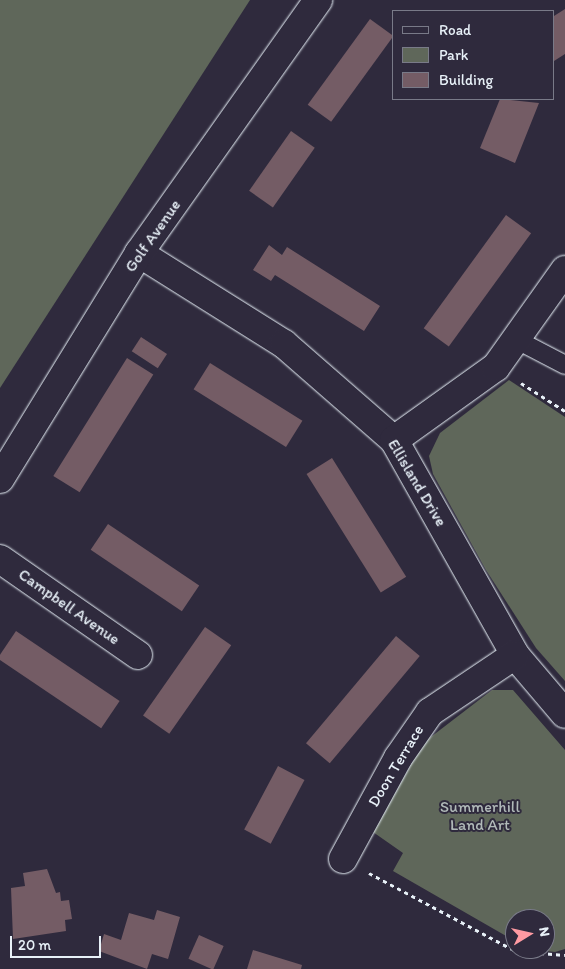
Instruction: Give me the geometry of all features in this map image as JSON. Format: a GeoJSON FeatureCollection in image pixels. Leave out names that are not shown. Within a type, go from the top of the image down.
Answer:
{"type":"FeatureCollection","features":[{"type":"Feature","properties":{"kind":"street","name":"Golf Avenue"},"geometry":{"type":"LineString","coordinates":[[0,479],[138,253],[318,0]]}},
{"type":"Feature","properties":{"kind":"street","name":"Ellisland Drive"},"geometry":{"type":"LineString","coordinates":[[138,253],[284,344],[394,440],[515,655],[565,714]]}},
{"type":"Feature","properties":{"kind":"street"},"geometry":{"type":"LineString","coordinates":[[394,440],[496,367],[565,270]]}},
{"type":"Feature","properties":{"kind":"street","name":"Campbell Avenue"},"geometry":{"type":"LineString","coordinates":[[0,559],[138,655]]}},
{"type":"Feature","properties":{"kind":"street","name":"Doon Terrace"},"geometry":{"type":"LineString","coordinates":[[343,859],[398,758],[430,712],[515,655]]}},
{"type":"Feature","properties":{"kind":"lane"},"geometry":{"type":"LineString","coordinates":[[517,340],[565,365]]}},
{"type":"Feature","properties":{"kind":"path"},"geometry":{"type":"LineString","coordinates":[[496,367],[565,411]]}},
{"type":"Feature","properties":{"kind":"path"},"geometry":{"type":"LineString","coordinates":[[343,859],[516,952],[547,957],[565,955]]}},
{"type":"Feature","properties":{"kind":"green space"},"geometry":{"type":"Polygon","coordinates":[[[0,0],[250,0],[0,388],[0,0]]]}},
{"type":"Feature","properties":{"kind":"green space"},"geometry":{"type":"Polygon","coordinates":[[[509,380],[565,417],[565,681],[536,648],[486,570],[433,474],[429,456],[440,433],[509,380]]]}},
{"type":"Feature","properties":{"kind":"green space","name":"Summerhill Land Art"},"geometry":{"type":"Polygon","coordinates":[[[492,690],[513,690],[565,750],[565,949],[555,952],[555,909],[505,909],[505,935],[393,871],[403,853],[373,832],[423,743],[492,690]]]}},
{"type":"Feature","properties":{"kind":"building"},"geometry":{"type":"Polygon","coordinates":[[[565,9],[565,54],[555,60],[555,15],[565,9]]]}},
{"type":"Feature","properties":{"kind":"building"},"geometry":{"type":"Polygon","coordinates":[[[370,19],[392,35],[392,38],[331,122],[308,105],[370,19]]]}},
{"type":"Feature","properties":{"kind":"building"},"geometry":{"type":"Polygon","coordinates":[[[500,100],[539,103],[515,163],[480,148],[500,100]]]}},
{"type":"Feature","properties":{"kind":"building"},"geometry":{"type":"Polygon","coordinates":[[[291,131],[315,148],[273,207],[249,191],[291,131]]]}},
{"type":"Feature","properties":{"kind":"building"},"geometry":{"type":"Polygon","coordinates":[[[506,215],[531,233],[449,346],[424,328],[506,215]]]}},
{"type":"Feature","properties":{"kind":"building"},"geometry":{"type":"Polygon","coordinates":[[[269,245],[282,255],[287,247],[380,306],[364,331],[275,275],[271,281],[253,270],[269,245]]]}},
{"type":"Feature","properties":{"kind":"building"},"geometry":{"type":"Polygon","coordinates":[[[141,337],[167,354],[158,368],[132,351],[141,337]]]}},
{"type":"Feature","properties":{"kind":"building"},"geometry":{"type":"Polygon","coordinates":[[[127,358],[153,374],[80,492],[53,476],[127,358]]]}},
{"type":"Feature","properties":{"kind":"building"},"geometry":{"type":"Polygon","coordinates":[[[210,363],[302,421],[286,447],[194,389],[210,363]]]}},
{"type":"Feature","properties":{"kind":"building"},"geometry":{"type":"Polygon","coordinates":[[[332,458],[406,577],[381,593],[307,474],[332,458]]]}},
{"type":"Feature","properties":{"kind":"building"},"geometry":{"type":"Polygon","coordinates":[[[108,524],[199,586],[182,611],[91,550],[108,524]]]}},
{"type":"Feature","properties":{"kind":"building"},"geometry":{"type":"Polygon","coordinates":[[[205,627],[231,645],[169,734],[143,715],[205,627]]]}},
{"type":"Feature","properties":{"kind":"building"},"geometry":{"type":"Polygon","coordinates":[[[16,631],[120,701],[101,728],[0,660],[0,655],[16,631]]]}},
{"type":"Feature","properties":{"kind":"building"},"geometry":{"type":"Polygon","coordinates":[[[396,636],[420,656],[330,763],[306,743],[396,636]]]}},
{"type":"Feature","properties":{"kind":"building"},"geometry":{"type":"Polygon","coordinates":[[[278,766],[304,780],[271,844],[244,830],[278,766]]]}},
{"type":"Feature","properties":{"kind":"building"},"geometry":{"type":"Polygon","coordinates":[[[47,869],[56,893],[60,892],[61,901],[69,900],[72,919],[65,920],[66,931],[13,939],[11,888],[25,886],[23,873],[47,869]]]}},
{"type":"Feature","properties":{"kind":"building"},"geometry":{"type":"Polygon","coordinates":[[[157,910],[180,917],[168,959],[152,954],[147,969],[99,951],[104,934],[121,940],[129,913],[154,920],[157,910]]]}},
{"type":"Feature","properties":{"kind":"building"},"geometry":{"type":"Polygon","coordinates":[[[199,935],[224,946],[213,969],[188,959],[199,935]]]}},
{"type":"Feature","properties":{"kind":"building"},"geometry":{"type":"Polygon","coordinates":[[[253,950],[302,965],[301,969],[247,969],[253,950]]]}}]}
